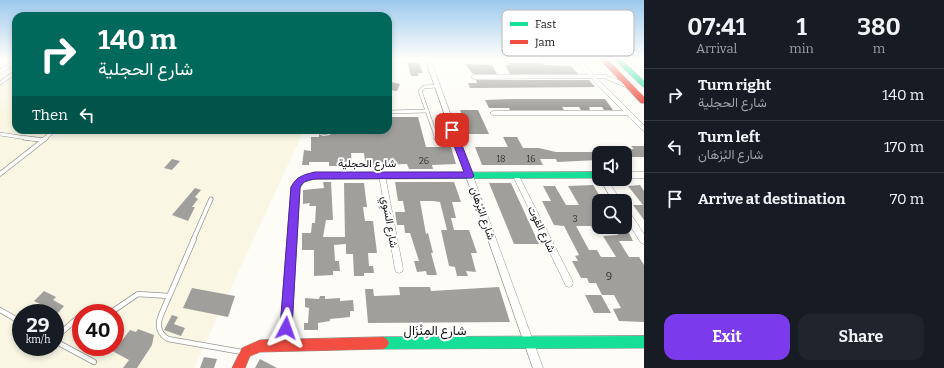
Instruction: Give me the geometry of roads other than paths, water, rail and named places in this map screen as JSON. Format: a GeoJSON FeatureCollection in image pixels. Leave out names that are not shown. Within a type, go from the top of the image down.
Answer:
{"type":"FeatureCollection","features":[{"type":"Feature","properties":{"kind":"street","name":"شارع البُرْهَان"},"geometry":{"type":"LineString","coordinates":[[433,75],[538,368]]}},
{"type":"Feature","properties":{"kind":"street"},"geometry":{"type":"LineString","coordinates":[[619,75],[644,101]]}},
{"type":"Feature","properties":{"kind":"street"},"geometry":{"type":"LineString","coordinates":[[633,75],[644,86]]}},
{"type":"Feature","properties":{"kind":"street"},"geometry":{"type":"LineString","coordinates":[[591,76],[644,129]]}},
{"type":"Feature","properties":{"kind":"street"},"geometry":{"type":"LineString","coordinates":[[474,77],[604,76],[630,86]]}},
{"type":"Feature","properties":{"kind":"street"},"geometry":{"type":"LineString","coordinates":[[493,113],[627,113]]}},
{"type":"Feature","properties":{"kind":"street","name":"شارع السَوِي"},"geometry":{"type":"LineString","coordinates":[[382,175],[399,269]]}},
{"type":"Feature","properties":{"kind":"street","name":"شارع الحجلية"},"geometry":{"type":"LineString","coordinates":[[285,343],[297,184],[301,180],[311,176],[592,175]]}},
{"type":"Feature","properties":{"kind":"street"},"geometry":{"type":"LineString","coordinates":[[632,175],[644,175]]}},
{"type":"Feature","properties":{"kind":"street","name":"شارع القوت"},"geometry":{"type":"LineString","coordinates":[[516,176],[569,283]]}},
{"type":"Feature","properties":{"kind":"street"},"geometry":{"type":"LineString","coordinates":[[632,222],[644,240]]}},
{"type":"Feature","properties":{"kind":"street","name":"شارع المِنْزَال"},"geometry":{"type":"LineString","coordinates":[[245,353],[256,346],[285,343],[644,342]]}},
{"type":"Feature","properties":{"kind":"street"},"geometry":{"type":"LineString","coordinates":[[238,368],[245,353]]}},
{"type":"Feature","properties":{"kind":"lane"},"geometry":{"type":"LineString","coordinates":[[0,83],[11,75]]}},
{"type":"Feature","properties":{"kind":"lane"},"geometry":{"type":"LineString","coordinates":[[436,86],[424,86],[420,89],[437,140],[444,144],[458,145]]}},
{"type":"Feature","properties":{"kind":"lane"},"geometry":{"type":"LineString","coordinates":[[392,112],[427,111]]}},
{"type":"Feature","properties":{"kind":"lane"},"geometry":{"type":"LineString","coordinates":[[0,134],[43,140]]}},
{"type":"Feature","properties":{"kind":"lane"},"geometry":{"type":"LineString","coordinates":[[0,174],[50,134]]}},
{"type":"Feature","properties":{"kind":"lane"},"geometry":{"type":"LineString","coordinates":[[211,199],[158,321],[159,332],[168,339],[245,353]]}},
{"type":"Feature","properties":{"kind":"lane"},"geometry":{"type":"LineString","coordinates":[[123,304],[138,294],[169,296]]}},
{"type":"Feature","properties":{"kind":"lane"},"geometry":{"type":"LineString","coordinates":[[0,310],[12,317]]}},
{"type":"Feature","properties":{"kind":"lane"},"geometry":{"type":"LineString","coordinates":[[64,331],[72,323]]}},
{"type":"Feature","properties":{"kind":"lane"},"geometry":{"type":"LineString","coordinates":[[64,344],[94,362]]}}]}
